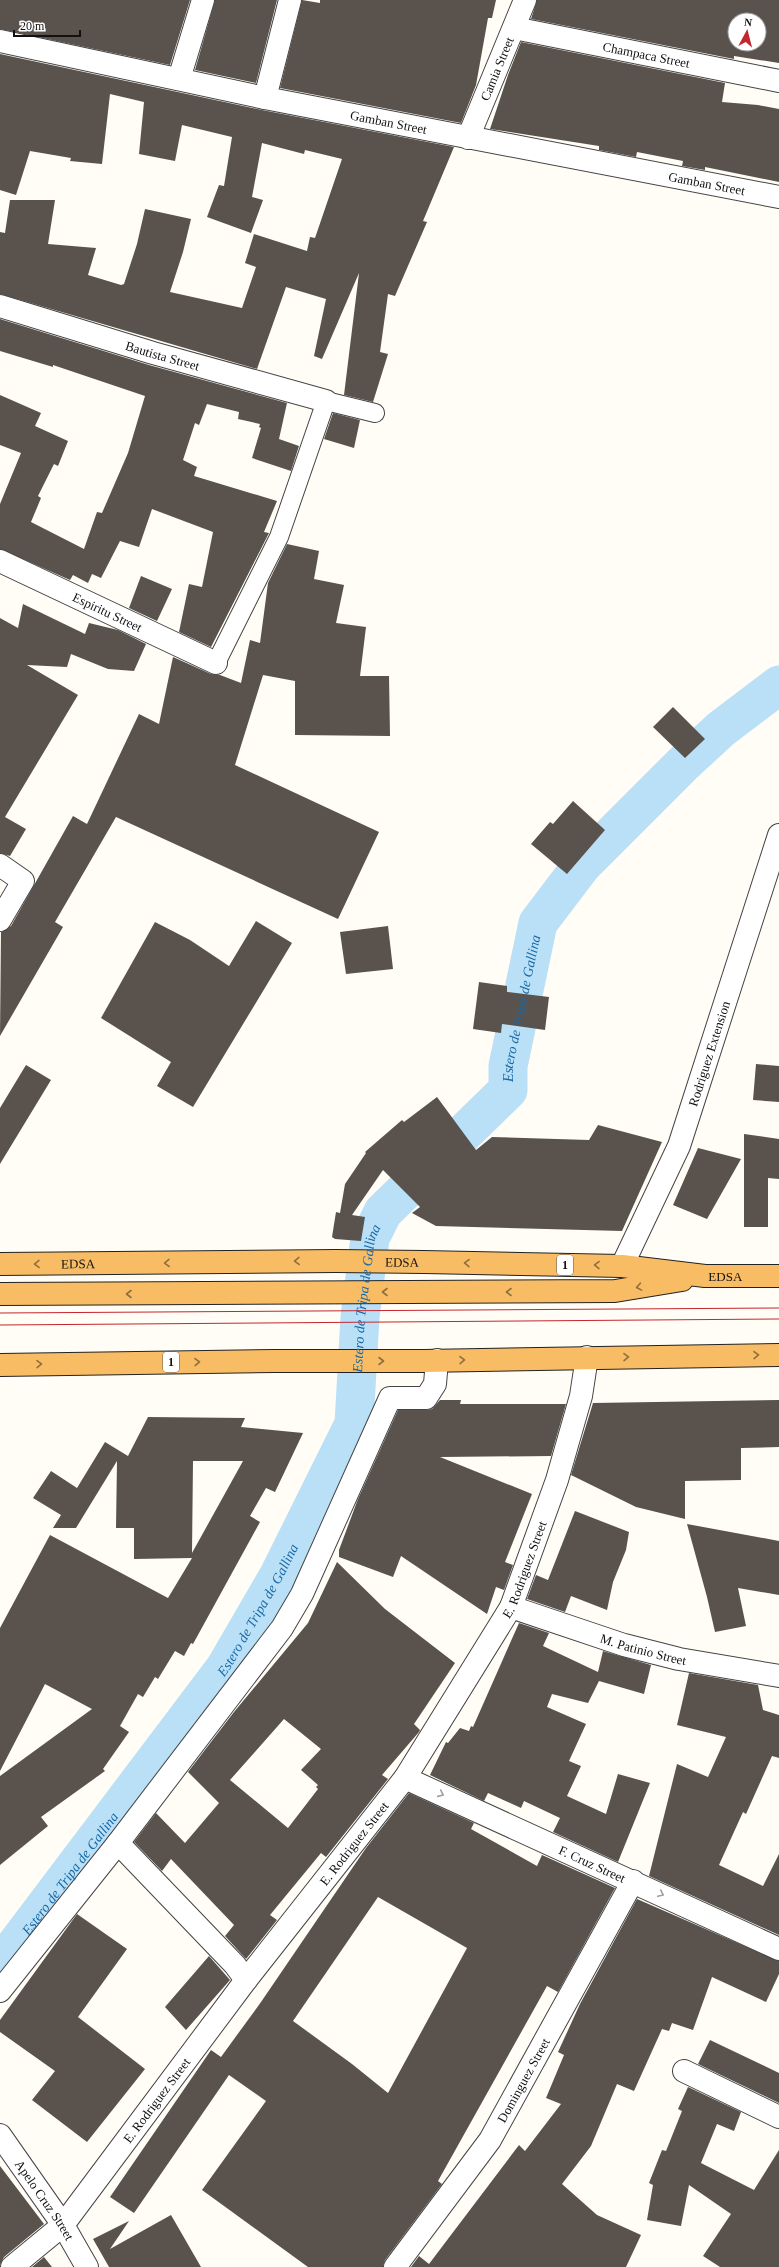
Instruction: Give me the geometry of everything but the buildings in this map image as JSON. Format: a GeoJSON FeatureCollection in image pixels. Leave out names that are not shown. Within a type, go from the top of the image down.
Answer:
{"type":"FeatureCollection","features":[{"type":"Feature","properties":{"kind":"highway","name":"EDSA"},"geometry":{"type":"LineString","coordinates":[[0,1264],[336,1261],[424,1262],[622,1266],[705,1276],[779,1276]]}},
{"type":"Feature","properties":{"kind":"highway"},"geometry":{"type":"LineString","coordinates":[[0,1294],[615,1291],[705,1276]]}},
{"type":"Feature","properties":{"kind":"highway","name":"1"},"geometry":{"type":"LineString","coordinates":[[0,1365],[430,1361],[587,1357],[779,1355]]}},
{"type":"Feature","properties":{"kind":"street"},"geometry":{"type":"LineString","coordinates":[[179,79],[203,0]]}},
{"type":"Feature","properties":{"kind":"street"},"geometry":{"type":"LineString","coordinates":[[265,98],[290,0]]}},
{"type":"Feature","properties":{"kind":"street","name":"Camia Street"},"geometry":{"type":"LineString","coordinates":[[468,138],[525,0]]}},
{"type":"Feature","properties":{"kind":"street","name":"Champaca Street"},"geometry":{"type":"LineString","coordinates":[[514,28],[779,81]]}},
{"type":"Feature","properties":{"kind":"street","name":"Gamban Street"},"geometry":{"type":"LineString","coordinates":[[0,41],[265,98],[779,197]]}},
{"type":"Feature","properties":{"kind":"street","name":"Bautista Street"},"geometry":{"type":"LineString","coordinates":[[0,306],[153,353],[326,401],[375,413]]}},
{"type":"Feature","properties":{"kind":"street"},"geometry":{"type":"LineString","coordinates":[[216,663],[279,537],[326,401]]}},
{"type":"Feature","properties":{"kind":"street","name":"Espiritu Street"},"geometry":{"type":"LineString","coordinates":[[0,561],[216,663]]}},
{"type":"Feature","properties":{"kind":"street","name":"Rodriguez Extension"},"geometry":{"type":"LineString","coordinates":[[622,1266],[679,1146],[779,835]]}},
{"type":"Feature","properties":{"kind":"street"},"geometry":{"type":"LineString","coordinates":[[0,866],[23,881],[0,920]]}},
{"type":"Feature","properties":{"kind":"street","name":"E. Rodriguez Street"},"geometry":{"type":"LineString","coordinates":[[12,2267],[63,2225],[246,1980],[405,1778],[511,1607],[557,1480],[581,1396],[587,1357]]}},
{"type":"Feature","properties":{"kind":"street"},"geometry":{"type":"LineString","coordinates":[[0,1991],[118,1843],[282,1628],[302,1594],[390,1398],[426,1398],[429,1396],[435,1384],[430,1361]]}},
{"type":"Feature","properties":{"kind":"street","name":"M. Patinio Street"},"geometry":{"type":"LineString","coordinates":[[511,1607],[638,1648],[680,1659],[779,1676]]}},
{"type":"Feature","properties":{"kind":"street","name":"F. Cruz Street"},"geometry":{"type":"LineString","coordinates":[[405,1778],[779,1949]]}},
{"type":"Feature","properties":{"kind":"street"},"geometry":{"type":"LineString","coordinates":[[118,1843],[235,1965],[246,1980]]}},
{"type":"Feature","properties":{"kind":"street","name":"Dominguez Street"},"geometry":{"type":"LineString","coordinates":[[395,2267],[490,2140],[633,1882]]}},
{"type":"Feature","properties":{"kind":"street"},"geometry":{"type":"LineString","coordinates":[[684,2072],[779,2117]]}},
{"type":"Feature","properties":{"kind":"street","name":"Apelo Cruz Street"},"geometry":{"type":"LineString","coordinates":[[0,2135],[63,2225],[87,2267]]}},
{"type":"Feature","properties":{"kind":"waterway","name":"Estero de Tripa de Gallina"},"geometry":{"type":"LineString","coordinates":[[0,1966],[225,1668],[279,1575],[354,1424],[360,1317],[370,1238],[383,1212],[508,1090],[508,1066],[538,923],[582,865],[683,764],[721,729],[779,685]]}},
{"type":"Feature","properties":{"kind":"tram line"},"geometry":{"type":"LineString","coordinates":[[0,1313],[779,1308]]}},
{"type":"Feature","properties":{"kind":"tram line"},"geometry":{"type":"LineString","coordinates":[[0,1325],[779,1319]]}}]}
